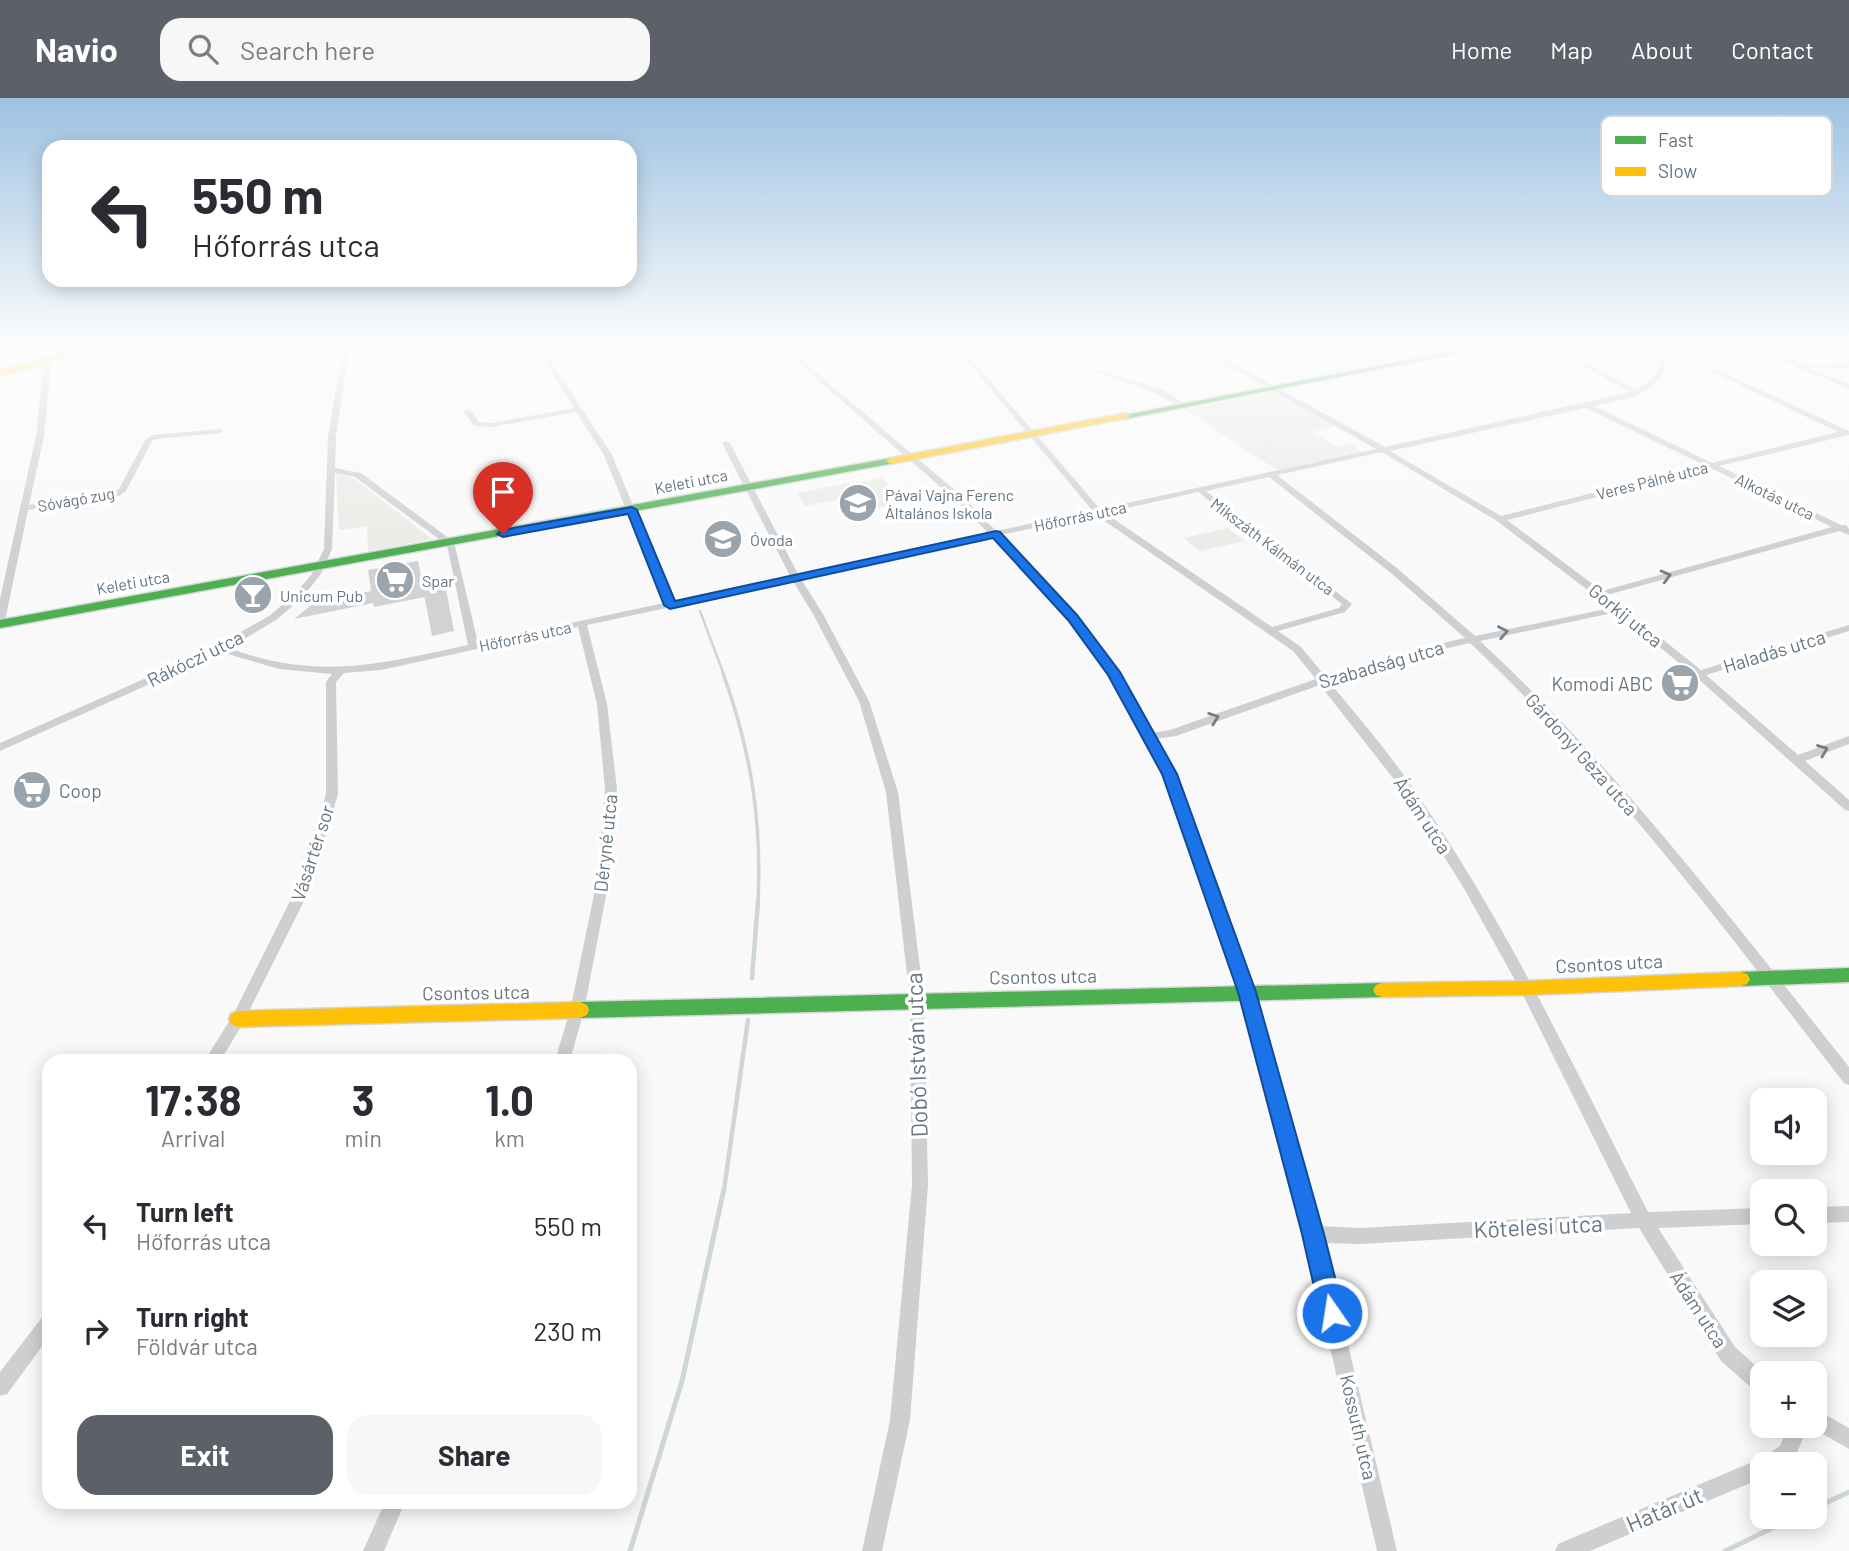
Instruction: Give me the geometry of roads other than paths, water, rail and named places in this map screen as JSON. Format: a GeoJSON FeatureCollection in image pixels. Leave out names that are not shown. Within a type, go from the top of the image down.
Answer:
{"type":"FeatureCollection","features":[{"type":"Feature","properties":{"kind":"street"},"geometry":{"type":"LineString","coordinates":[[0,623],[26,508],[42,416]]}},
{"type":"Feature","properties":{"kind":"street","name":"Rákóczi utca"},"geometry":{"type":"LineString","coordinates":[[0,747],[236,642],[283,609],[305,588],[322,566],[328,549],[335,416]]}},
{"type":"Feature","properties":{"kind":"street"},"geometry":{"type":"LineString","coordinates":[[471,416],[477,424],[492,425],[541,416]]}},
{"type":"Feature","properties":{"kind":"street"},"geometry":{"type":"LineString","coordinates":[[582,416],[608,455],[670,605]]}},
{"type":"Feature","properties":{"kind":"street","name":"Kossuth utca"},"geometry":{"type":"LineString","coordinates":[[862,416],[996,534],[1073,617],[1115,675],[1169,774],[1247,992],[1313,1234],[1387,1551]]}},
{"type":"Feature","properties":{"kind":"street","name":"Ádám utca"},"geometry":{"type":"LineString","coordinates":[[1015,416],[1098,512],[1297,649],[1404,784],[1467,881],[1527,988],[1643,1220],[1728,1354],[1750,1373]]}},
{"type":"Feature","properties":{"kind":"street","name":"Keleti utca"},"geometry":{"type":"LineString","coordinates":[[0,623],[451,544],[1119,416]]}},
{"type":"Feature","properties":{"kind":"street","name":"Gorkij utca"},"geometry":{"type":"LineString","coordinates":[[1323,416],[1500,519],[1600,594],[1699,674],[1849,807]]}},
{"type":"Feature","properties":{"kind":"street","name":"Hőforrás utca"},"geometry":{"type":"LineString","coordinates":[[219,648],[307,672],[381,667],[1543,416]]}},
{"type":"Feature","properties":{"kind":"street","name":"Alkotás utca"},"geometry":{"type":"LineString","coordinates":[[1609,416],[1846,528]]}},
{"type":"Feature","properties":{"kind":"street"},"geometry":{"type":"LineString","coordinates":[[1810,416],[1847,433]]}},
{"type":"Feature","properties":{"kind":"street","name":"Sóvágó zug"},"geometry":{"type":"LineString","coordinates":[[26,508],[116,494],[122,491],[149,440],[220,431]]}},
{"type":"Feature","properties":{"kind":"street","name":"Veres Pálné utca"},"geometry":{"type":"LineString","coordinates":[[1500,519],[1847,433]]}},
{"type":"Feature","properties":{"kind":"street","name":"Dobó István utca"},"geometry":{"type":"LineString","coordinates":[[726,443],[787,564],[864,701],[892,792],[917,1000],[920,1185],[900,1420],[872,1551]]}},
{"type":"Feature","properties":{"kind":"street"},"geometry":{"type":"LineString","coordinates":[[331,470],[358,475],[451,544],[474,647]]}},
{"type":"Feature","properties":{"kind":"street","name":"Gárdonyi Géza utca"},"geometry":{"type":"LineString","coordinates":[[1271,475],[1359,540],[1471,639],[1536,703],[1624,798],[1849,1078]]}},
{"type":"Feature","properties":{"kind":"street","name":"Mikszáth Kálmán utca"},"geometry":{"type":"LineString","coordinates":[[1200,490],[1347,604],[1342,610],[1272,630]]}},
{"type":"Feature","properties":{"kind":"street"},"geometry":{"type":"LineString","coordinates":[[1600,594],[1846,528]]}},
{"type":"Feature","properties":{"kind":"street","name":"Szabadság utca"},"geometry":{"type":"LineString","coordinates":[[1149,737],[1172,733],[1323,680],[1471,639],[1619,609]]}},
{"type":"Feature","properties":{"kind":"street","name":"Déryné utca"},"geometry":{"type":"LineString","coordinates":[[565,1054],[578,1011],[603,880],[611,789],[602,704],[582,624]]}},
{"type":"Feature","properties":{"kind":"street","name":"Haladás utca"},"geometry":{"type":"LineString","coordinates":[[1699,674],[1849,628]]}},
{"type":"Feature","properties":{"kind":"street","name":"Vásártér sor"},"geometry":{"type":"LineString","coordinates":[[217,1054],[238,1018],[303,889],[332,794],[331,682],[340,671]]}},
{"type":"Feature","properties":{"kind":"street"},"geometry":{"type":"LineString","coordinates":[[1797,760],[1849,740]]}},
{"type":"Feature","properties":{"kind":"street","name":"Csontos utca"},"geometry":{"type":"LineString","coordinates":[[238,1018],[1247,992],[1527,988],[1769,976],[1849,975]]}},
{"type":"Feature","properties":{"kind":"street"},"geometry":{"type":"LineString","coordinates":[[1827,1214],[1849,1213]]}},
{"type":"Feature","properties":{"kind":"street","name":"Kötelesi utca"},"geometry":{"type":"LineString","coordinates":[[1313,1234],[1361,1236],[1750,1216]]}},
{"type":"Feature","properties":{"kind":"street"},"geometry":{"type":"LineString","coordinates":[[0,1387],[42,1331]]}},
{"type":"Feature","properties":{"kind":"street"},"geometry":{"type":"LineString","coordinates":[[1827,1426],[1849,1439]]}},
{"type":"Feature","properties":{"kind":"street","name":"Határ út"},"geometry":{"type":"LineString","coordinates":[[1565,1551],[1750,1473]]}},
{"type":"Feature","properties":{"kind":"street"},"geometry":{"type":"LineString","coordinates":[[373,1551],[392,1509]]}},
{"type":"Feature","properties":{"kind":"waterway"},"geometry":{"type":"LineString","coordinates":[[700,611],[724,675]]}},
{"type":"Feature","properties":{"kind":"waterway"},"geometry":{"type":"LineString","coordinates":[[723,673],[741,730],[753,786],[758,843],[758,903]]}},
{"type":"Feature","properties":{"kind":"waterway"},"geometry":{"type":"LineString","coordinates":[[752,978],[758,901]]}},
{"type":"Feature","properties":{"kind":"waterway"},"geometry":{"type":"LineString","coordinates":[[724,1190],[748,1020]]}},
{"type":"Feature","properties":{"kind":"waterway"},"geometry":{"type":"LineString","coordinates":[[630,1551],[682,1381],[724,1189]]}},
{"type":"Feature","properties":{"kind":"waterway"},"geometry":{"type":"LineString","coordinates":[[1827,1502],[1849,1492]]}},
{"type":"Feature","properties":{"kind":"waterway"},"geometry":{"type":"LineString","coordinates":[[1725,1551],[1770,1529]]}},
{"type":"Feature","properties":{"kind":"place","name":"Pávai Vajna Ferenc Általános Iskola"},"geometry":{"type":"Point","coordinates":[858,503]}},
{"type":"Feature","properties":{"kind":"place","name":"Óvoda"},"geometry":{"type":"Point","coordinates":[723,539]}},
{"type":"Feature","properties":{"kind":"place","name":"Spar"},"geometry":{"type":"Point","coordinates":[395,580]}},
{"type":"Feature","properties":{"kind":"place","name":"Unicum Pub"},"geometry":{"type":"Point","coordinates":[253,595]}},
{"type":"Feature","properties":{"kind":"place","name":"Komodi ABC"},"geometry":{"type":"Point","coordinates":[1680,683]}},
{"type":"Feature","properties":{"kind":"place","name":"Coop"},"geometry":{"type":"Point","coordinates":[32,790]}}]}
